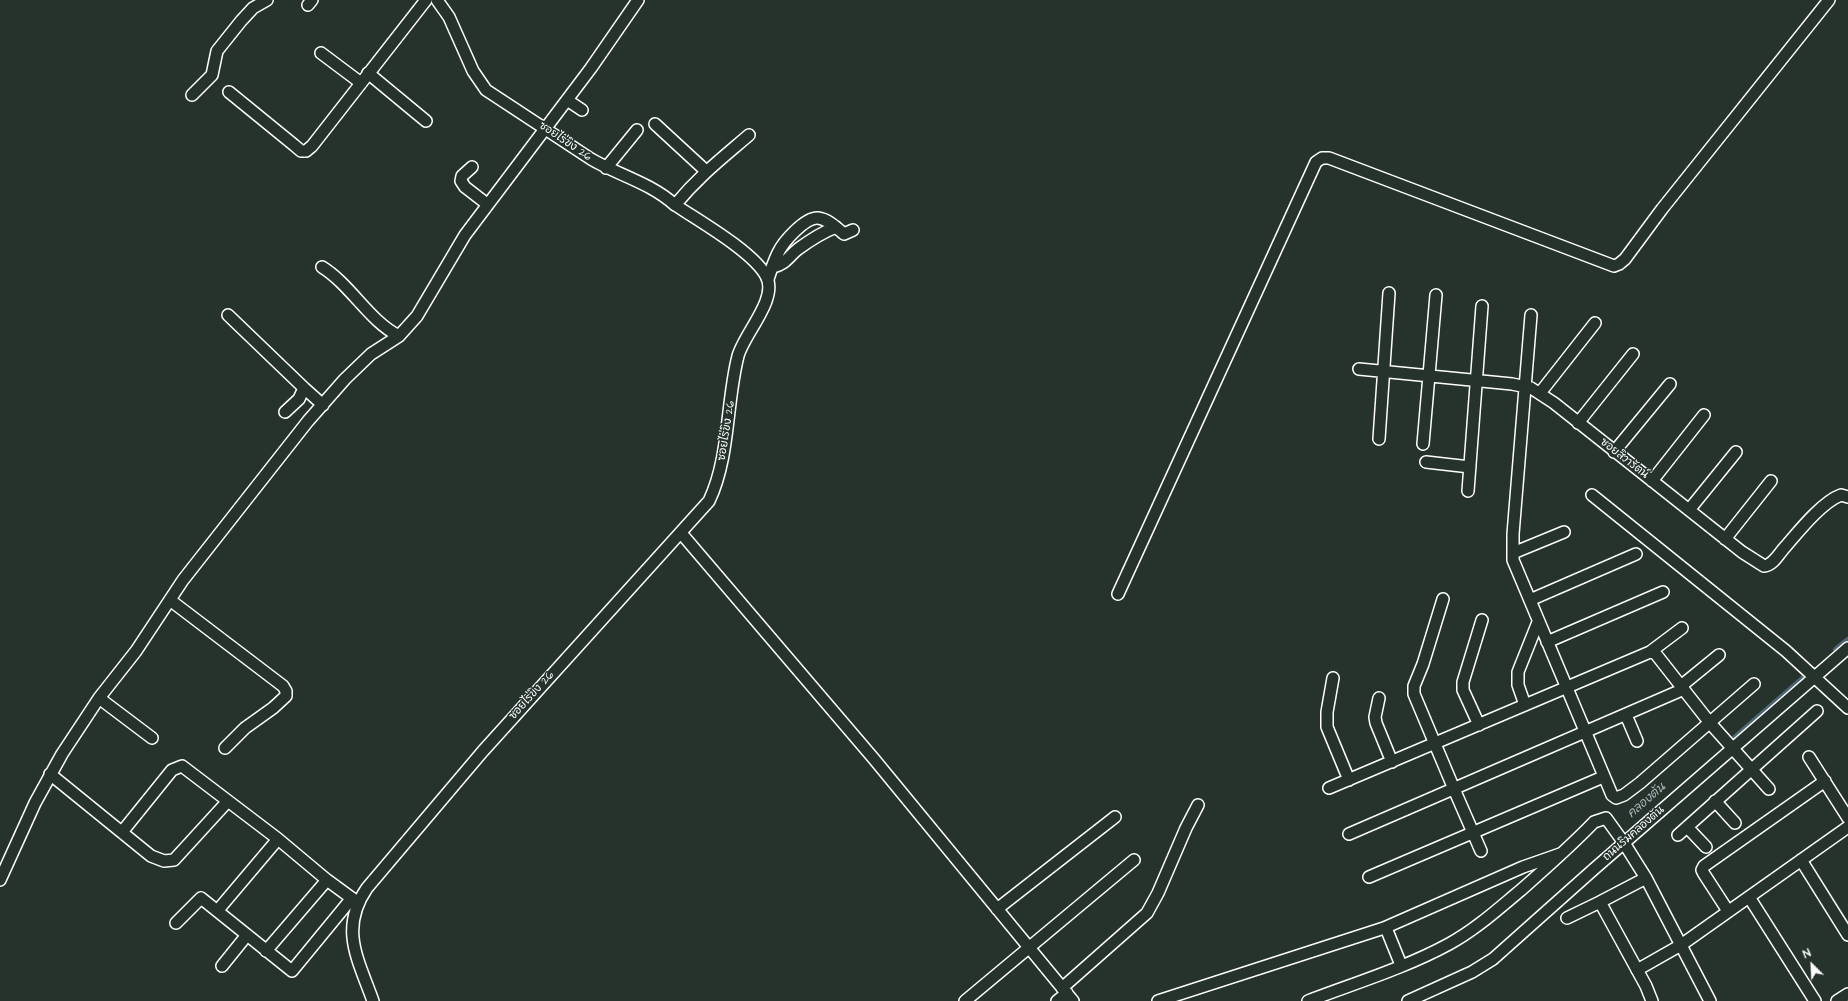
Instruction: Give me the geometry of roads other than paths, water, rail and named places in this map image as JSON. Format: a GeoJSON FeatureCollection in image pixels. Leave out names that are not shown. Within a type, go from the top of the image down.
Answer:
{"type":"FeatureCollection","features":[{"type":"Feature","properties":{"kind":"street"},"geometry":{"type":"LineString","coordinates":[[192,95],[212,75],[217,51],[253,8],[267,0]]}},
{"type":"Feature","properties":{"kind":"street"},"geometry":{"type":"LineString","coordinates":[[229,92],[294,146],[301,151],[306,151],[312,146],[426,0]]}},
{"type":"Feature","properties":{"kind":"street","name":"ซอยไร่ขิง 26"},"geometry":{"type":"LineString","coordinates":[[372,1001],[354,946],[351,932],[355,901],[482,750],[709,501],[716,485],[722,464],[738,355],[770,288],[768,279],[762,269],[746,253],[675,205],[665,196],[616,171],[606,168],[571,148],[542,126],[486,90],[473,71],[449,17],[437,0]]}},
{"type":"Feature","properties":{"kind":"street"},"geometry":{"type":"LineString","coordinates":[[0,880],[35,803],[62,754],[100,698],[136,651],[183,580],[321,403],[392,332],[417,316],[465,235],[482,200],[542,126],[567,100],[592,68],[638,0]]}},
{"type":"Feature","properties":{"kind":"street"},"geometry":{"type":"LineString","coordinates":[[1118,594],[1316,162],[1322,158],[1329,158],[1614,266],[1625,259],[1662,209],[1829,0]]}},
{"type":"Feature","properties":{"kind":"street"},"geometry":{"type":"LineString","coordinates":[[321,53],[361,83]]}},
{"type":"Feature","properties":{"kind":"street"},"geometry":{"type":"LineString","coordinates":[[368,73],[426,121]]}},
{"type":"Feature","properties":{"kind":"street"},"geometry":{"type":"LineString","coordinates":[[567,100],[582,110]]}},
{"type":"Feature","properties":{"kind":"street"},"geometry":{"type":"LineString","coordinates":[[655,124],[706,171]]}},
{"type":"Feature","properties":{"kind":"street"},"geometry":{"type":"LineString","coordinates":[[606,168],[637,130]]}},
{"type":"Feature","properties":{"kind":"street"},"geometry":{"type":"LineString","coordinates":[[675,205],[706,171],[749,135]]}},
{"type":"Feature","properties":{"kind":"street"},"geometry":{"type":"LineString","coordinates":[[472,167],[462,176],[461,182],[482,200]]}},
{"type":"Feature","properties":{"kind":"street"},"geometry":{"type":"LineString","coordinates":[[768,279],[778,253],[786,240],[809,220],[818,218],[828,221],[844,234],[853,230]]}},
{"type":"Feature","properties":{"kind":"street"},"geometry":{"type":"LineString","coordinates":[[772,267],[779,266],[798,249],[836,227]]}},
{"type":"Feature","properties":{"kind":"street"},"geometry":{"type":"LineString","coordinates":[[322,267],[334,274],[392,332]]}},
{"type":"Feature","properties":{"kind":"street"},"geometry":{"type":"LineString","coordinates":[[1379,439],[1389,293]]}},
{"type":"Feature","properties":{"kind":"street"},"geometry":{"type":"LineString","coordinates":[[1423,444],[1436,295]]}},
{"type":"Feature","properties":{"kind":"street"},"geometry":{"type":"LineString","coordinates":[[1468,491],[1482,306]]}},
{"type":"Feature","properties":{"kind":"street"},"geometry":{"type":"LineString","coordinates":[[228,315],[321,403]]}},
{"type":"Feature","properties":{"kind":"street"},"geometry":{"type":"LineString","coordinates":[[1531,315],[1513,553],[1516,569],[1603,778],[1612,795],[1616,798],[1624,795],[1640,783],[1754,684]]}},
{"type":"Feature","properties":{"kind":"street"},"geometry":{"type":"LineString","coordinates":[[1540,393],[1595,323]]}},
{"type":"Feature","properties":{"kind":"street"},"geometry":{"type":"LineString","coordinates":[[1578,423],[1633,354]]}},
{"type":"Feature","properties":{"kind":"street","name":"ซอยสิวารัตน์"},"geometry":{"type":"LineString","coordinates":[[1359,368],[1476,380],[1526,387],[1540,393],[1757,564],[1764,566],[1768,565],[1830,501],[1841,495],[1848,497]]}},
{"type":"Feature","properties":{"kind":"street"},"geometry":{"type":"LineString","coordinates":[[1614,452],[1670,384]]}},
{"type":"Feature","properties":{"kind":"street"},"geometry":{"type":"LineString","coordinates":[[285,412],[299,400],[306,390]]}},
{"type":"Feature","properties":{"kind":"street"},"geometry":{"type":"LineString","coordinates":[[1652,481],[1704,415]]}},
{"type":"Feature","properties":{"kind":"street"},"geometry":{"type":"LineString","coordinates":[[1689,510],[1736,452]]}},
{"type":"Feature","properties":{"kind":"street"},"geometry":{"type":"LineString","coordinates":[[1426,462],[1470,467]]}},
{"type":"Feature","properties":{"kind":"street"},"geometry":{"type":"LineString","coordinates":[[1725,539],[1771,481]]}},
{"type":"Feature","properties":{"kind":"street"},"geometry":{"type":"LineString","coordinates":[[1592,495],[1758,628],[1848,708]]}},
{"type":"Feature","properties":{"kind":"street"},"geometry":{"type":"LineString","coordinates":[[1513,553],[1564,532]]}},
{"type":"Feature","properties":{"kind":"street"},"geometry":{"type":"LineString","coordinates":[[681,533],[878,765],[1067,994]]}},
{"type":"Feature","properties":{"kind":"street"},"geometry":{"type":"LineString","coordinates":[[1530,600],[1636,554]]}},
{"type":"Feature","properties":{"kind":"street"},"geometry":{"type":"LineString","coordinates":[[1547,642],[1663,592]]}},
{"type":"Feature","properties":{"kind":"street"},"geometry":{"type":"LineString","coordinates":[[170,600],[283,686],[286,691],[286,696],[280,702],[245,728],[225,748]]}},
{"type":"Feature","properties":{"kind":"street"},"geometry":{"type":"LineString","coordinates":[[1443,600],[1423,664],[1414,686],[1414,694],[1481,851]]}},
{"type":"Feature","properties":{"kind":"street"},"geometry":{"type":"LineString","coordinates":[[1479,725],[1463,690],[1463,682],[1482,620]]}},
{"type":"Feature","properties":{"kind":"street"},"geometry":{"type":"LineString","coordinates":[[1524,705],[1518,685],[1518,672],[1538,622]]}},
{"type":"Feature","properties":{"kind":"street"},"geometry":{"type":"LineString","coordinates":[[1329,788],[1650,652],[1682,628]]}},
{"type":"Feature","properties":{"kind":"street","name":"ถนนริมคลองตัน"},"geometry":{"type":"LineString","coordinates":[[1408,1001],[1472,972],[1493,959],[1810,674],[1848,648]]}},
{"type":"Feature","properties":{"kind":"street"},"geometry":{"type":"LineString","coordinates":[[1650,652],[1655,653],[1710,723],[1769,789]]}},
{"type":"Feature","properties":{"kind":"street"},"geometry":{"type":"LineString","coordinates":[[1349,834],[1626,715],[1683,687],[1719,655]]}},
{"type":"Feature","properties":{"kind":"street"},"geometry":{"type":"LineString","coordinates":[[1333,678],[1327,712],[1327,727],[1349,780]]}},
{"type":"Feature","properties":{"kind":"street"},"geometry":{"type":"LineString","coordinates":[[100,698],[152,738]]}},
{"type":"Feature","properties":{"kind":"street"},"geometry":{"type":"LineString","coordinates":[[1379,698],[1376,723],[1392,762]]}},
{"type":"Feature","properties":{"kind":"street"},"geometry":{"type":"LineString","coordinates":[[1678,835],[1751,768],[1817,711]]}},
{"type":"Feature","properties":{"kind":"street"},"geometry":{"type":"LineString","coordinates":[[1626,715],[1637,741]]}},
{"type":"Feature","properties":{"kind":"street"},"geometry":{"type":"LineString","coordinates":[[1809,757],[1848,818]]}},
{"type":"Feature","properties":{"kind":"street"},"geometry":{"type":"LineString","coordinates":[[122,832],[172,770],[176,767],[182,766],[278,839],[327,880],[355,901],[292,971],[218,910],[201,898],[176,923]]}},
{"type":"Feature","properties":{"kind":"street"},"geometry":{"type":"LineString","coordinates":[[50,774],[151,856],[164,861],[174,860],[228,801]]}},
{"type":"Feature","properties":{"kind":"street"},"geometry":{"type":"LineString","coordinates":[[1369,877],[1603,778]]}},
{"type":"Feature","properties":{"kind":"street"},"geometry":{"type":"LineString","coordinates":[[1728,911],[1704,874],[1702,870],[1704,866],[1825,781]]}},
{"type":"Feature","properties":{"kind":"street"},"geometry":{"type":"LineString","coordinates":[[1715,801],[1735,823]]}},
{"type":"Feature","properties":{"kind":"street"},"geometry":{"type":"LineString","coordinates":[[1057,1001],[1067,994],[1147,913],[1158,893],[1186,828],[1198,805]]}},
{"type":"Feature","properties":{"kind":"street"},"geometry":{"type":"LineString","coordinates":[[997,909],[1115,818]]}},
{"type":"Feature","properties":{"kind":"street"},"geometry":{"type":"LineString","coordinates":[[1308,1001],[1401,966],[1448,945],[1467,933],[1497,910],[1562,853],[1594,822],[1606,818],[1646,878],[1710,1001]]}},
{"type":"Feature","properties":{"kind":"street"},"geometry":{"type":"LineString","coordinates":[[1687,827],[1706,847]]}},
{"type":"Feature","properties":{"kind":"street"},"geometry":{"type":"LineString","coordinates":[[1637,970],[1681,945],[1848,827]]}},
{"type":"Feature","properties":{"kind":"street"},"geometry":{"type":"LineString","coordinates":[[218,910],[278,839]]}},
{"type":"Feature","properties":{"kind":"street"},"geometry":{"type":"LineString","coordinates":[[1158,1001],[1386,928],[1523,867],[1552,855],[1562,853]]}},
{"type":"Feature","properties":{"kind":"street"},"geometry":{"type":"LineString","coordinates":[[965,1001],[1030,949],[1134,860]]}},
{"type":"Feature","properties":{"kind":"street"},"geometry":{"type":"LineString","coordinates":[[1801,860],[1848,935]]}},
{"type":"Feature","properties":{"kind":"street"},"geometry":{"type":"LineString","coordinates":[[1568,918],[1646,878]]}},
{"type":"Feature","properties":{"kind":"street"},"geometry":{"type":"LineString","coordinates":[[266,951],[327,880]]}},
{"type":"Feature","properties":{"kind":"street"},"geometry":{"type":"LineString","coordinates":[[1749,897],[1815,1001]]}},
{"type":"Feature","properties":{"kind":"street"},"geometry":{"type":"LineString","coordinates":[[1600,902],[1652,1001]]}},
{"type":"Feature","properties":{"kind":"street"},"geometry":{"type":"LineString","coordinates":[[1386,928],[1401,966]]}},
{"type":"Feature","properties":{"kind":"street"},"geometry":{"type":"LineString","coordinates":[[222,966],[247,935]]}},
{"type":"Feature","properties":{"kind":"street"},"geometry":{"type":"LineString","coordinates":[[1837,1001],[1848,994]]}},
{"type":"Feature","properties":{"kind":"waterway","name":"คลองตัน"},"geometry":{"type":"LineString","coordinates":[[1837,650],[1848,641]]}},
{"type":"Feature","properties":{"kind":"waterway","name":"คลองตัน"},"geometry":{"type":"LineString","coordinates":[[1727,746],[1813,671]]}}]}
